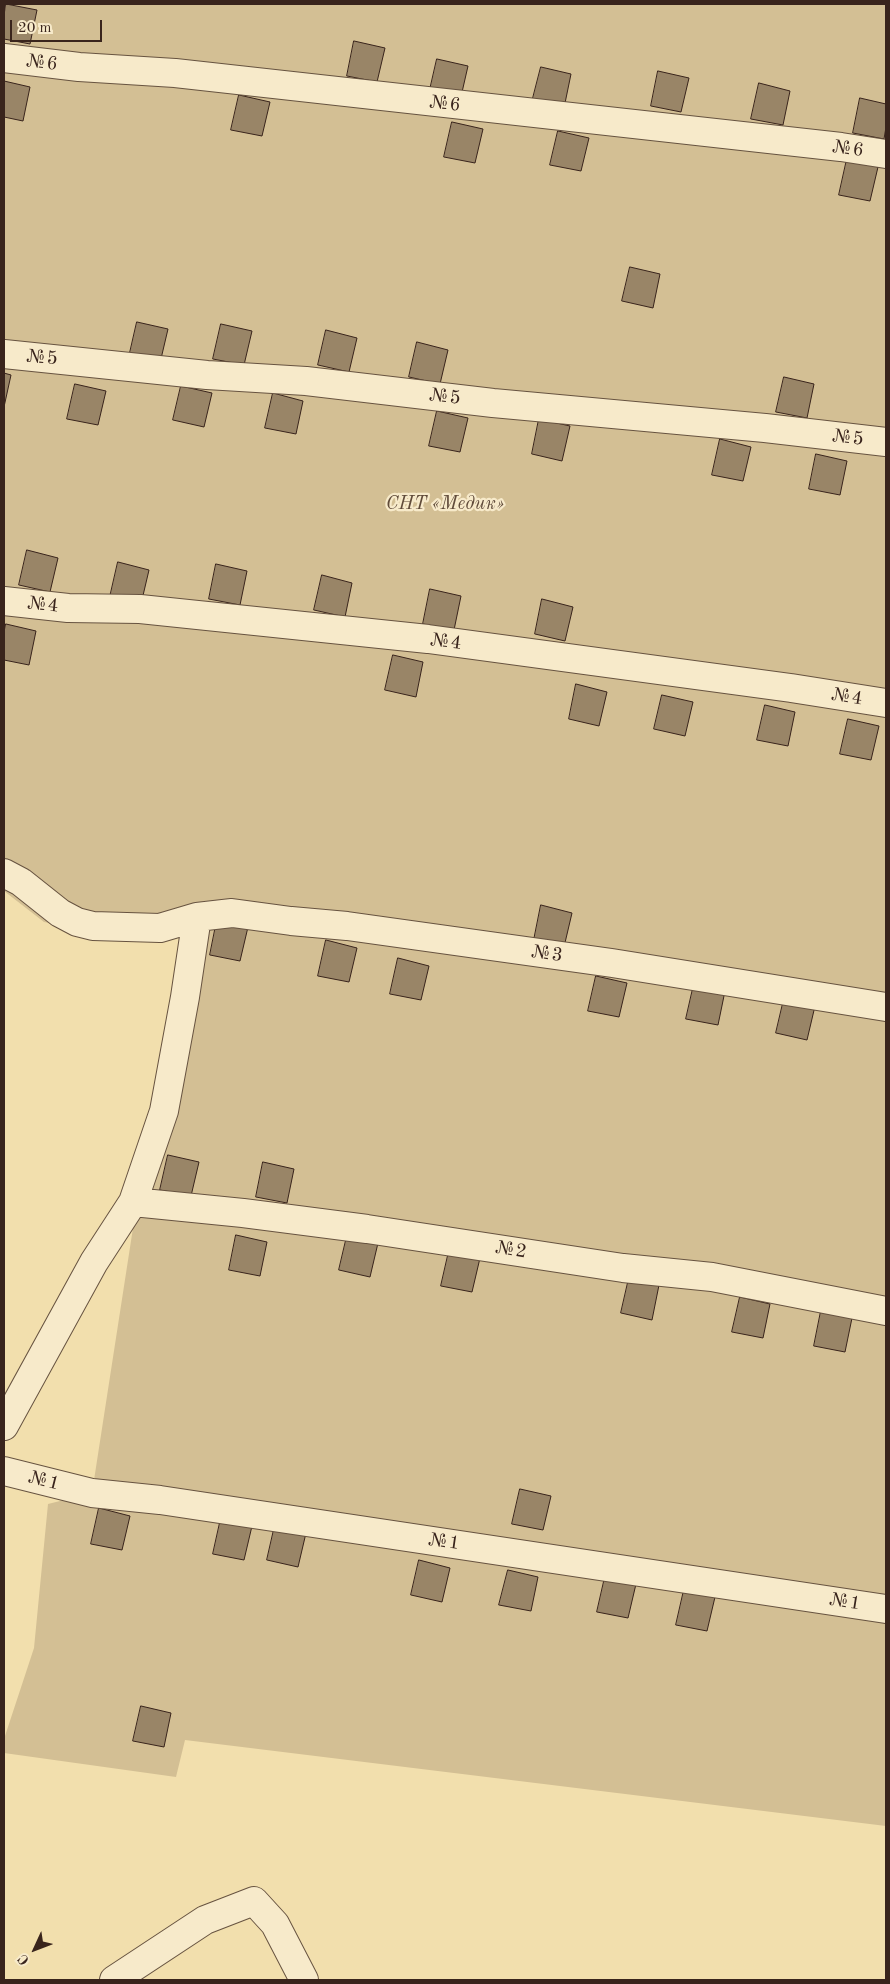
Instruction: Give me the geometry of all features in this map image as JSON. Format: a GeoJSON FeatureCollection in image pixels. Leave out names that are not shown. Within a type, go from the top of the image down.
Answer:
{"type":"FeatureCollection","features":[{"type":"Feature","properties":{"kind":"street","name":"№6"},"geometry":{"type":"LineString","coordinates":[[4,58],[80,68],[175,73],[822,145],[886,154]]}},
{"type":"Feature","properties":{"kind":"street","name":"№5"},"geometry":{"type":"LineString","coordinates":[[4,354],[207,375],[306,381],[493,403],[765,428],[886,442]]}},
{"type":"Feature","properties":{"kind":"street","name":"№4"},"geometry":{"type":"LineString","coordinates":[[4,601],[68,608],[140,609],[428,639],[772,685],[886,703]]}},
{"type":"Feature","properties":{"kind":"street","name":"№3"},"geometry":{"type":"LineString","coordinates":[[4,873],[21,882],[60,913],[77,922],[93,926],[160,928],[202,916],[232,913],[374,929],[622,964],[886,1007]]}},
{"type":"Feature","properties":{"kind":"street"},"geometry":{"type":"LineString","coordinates":[[4,1426],[94,1262],[133,1202],[164,1112],[202,916]]}},
{"type":"Feature","properties":{"kind":"street","name":"№2"},"geometry":{"type":"LineString","coordinates":[[133,1202],[243,1213],[368,1229],[623,1268],[712,1277],[886,1311]]}},
{"type":"Feature","properties":{"kind":"street","name":"№1"},"geometry":{"type":"LineString","coordinates":[[4,1471],[92,1493],[170,1501],[886,1609]]}},
{"type":"Feature","properties":{"kind":"street"},"geometry":{"type":"LineString","coordinates":[[114,1980],[205,1920],[254,1901],[275,1924],[304,1980]]}},
{"type":"Feature","properties":{"kind":"green space","name":"СНТ «Медик»"},"geometry":{"type":"Polygon","coordinates":[[[4,4],[886,4],[886,1826],[185,1740],[176,1777],[4,1753],[4,1739],[34,1648],[48,1504],[92,1493],[133,1228],[206,929],[99,933],[44,922],[4,891],[4,4]]]}},
{"type":"Feature","properties":{"kind":"building"},"geometry":{"type":"Polygon","coordinates":[[[6,4],[37,10],[30,44],[4,39],[6,4]]]}},
{"type":"Feature","properties":{"kind":"building"},"geometry":{"type":"Polygon","coordinates":[[[354,41],[385,48],[377,82],[347,76],[354,41]]]}},
{"type":"Feature","properties":{"kind":"building"},"geometry":{"type":"Polygon","coordinates":[[[437,59],[468,66],[460,101],[429,94],[437,59]]]}},
{"type":"Feature","properties":{"kind":"building"},"geometry":{"type":"Polygon","coordinates":[[[541,67],[571,74],[564,108],[532,102],[541,67]]]}},
{"type":"Feature","properties":{"kind":"building"},"geometry":{"type":"Polygon","coordinates":[[[658,71],[689,78],[681,112],[651,106],[658,71]]]}},
{"type":"Feature","properties":{"kind":"building"},"geometry":{"type":"Polygon","coordinates":[[[4,81],[30,87],[23,121],[4,117],[4,81]]]}},
{"type":"Feature","properties":{"kind":"building"},"geometry":{"type":"Polygon","coordinates":[[[759,83],[790,91],[783,125],[751,119],[759,83]]]}},
{"type":"Feature","properties":{"kind":"building"},"geometry":{"type":"Polygon","coordinates":[[[239,95],[270,102],[262,136],[231,130],[239,95]]]}},
{"type":"Feature","properties":{"kind":"building"},"geometry":{"type":"Polygon","coordinates":[[[860,98],[886,104],[884,139],[853,133],[860,98]]]}},
{"type":"Feature","properties":{"kind":"building"},"geometry":{"type":"Polygon","coordinates":[[[452,122],[483,129],[475,163],[444,157],[452,122]]]}},
{"type":"Feature","properties":{"kind":"building"},"geometry":{"type":"Polygon","coordinates":[[[558,131],[589,138],[581,171],[550,165],[558,131]]]}},
{"type":"Feature","properties":{"kind":"building"},"geometry":{"type":"Polygon","coordinates":[[[847,159],[878,167],[870,201],[839,195],[847,159]]]}},
{"type":"Feature","properties":{"kind":"building"},"geometry":{"type":"Polygon","coordinates":[[[630,267],[660,274],[653,308],[622,301],[630,267]]]}},
{"type":"Feature","properties":{"kind":"building"},"geometry":{"type":"Polygon","coordinates":[[[137,322],[168,329],[160,363],[129,357],[137,322]]]}},
{"type":"Feature","properties":{"kind":"building"},"geometry":{"type":"Polygon","coordinates":[[[221,324],[252,331],[244,365],[213,359],[221,324]]]}},
{"type":"Feature","properties":{"kind":"building"},"geometry":{"type":"Polygon","coordinates":[[[326,330],[357,338],[349,372],[318,365],[326,330]]]}},
{"type":"Feature","properties":{"kind":"building"},"geometry":{"type":"Polygon","coordinates":[[[417,342],[448,350],[440,384],[409,377],[417,342]]]}},
{"type":"Feature","properties":{"kind":"building"},"geometry":{"type":"Polygon","coordinates":[[[4,373],[11,375],[4,407],[4,373]]]}},
{"type":"Feature","properties":{"kind":"building"},"geometry":{"type":"Polygon","coordinates":[[[784,377],[814,384],[807,418],[776,412],[784,377]]]}},
{"type":"Feature","properties":{"kind":"building"},"geometry":{"type":"Polygon","coordinates":[[[75,384],[106,391],[98,425],[67,419],[75,384]]]}},
{"type":"Feature","properties":{"kind":"building"},"geometry":{"type":"Polygon","coordinates":[[[181,386],[212,393],[204,427],[173,420],[181,386]]]}},
{"type":"Feature","properties":{"kind":"building"},"geometry":{"type":"Polygon","coordinates":[[[273,393],[303,401],[296,434],[265,428],[273,393]]]}},
{"type":"Feature","properties":{"kind":"building"},"geometry":{"type":"Polygon","coordinates":[[[437,411],[468,418],[460,452],[429,446],[437,411]]]}},
{"type":"Feature","properties":{"kind":"building"},"geometry":{"type":"Polygon","coordinates":[[[539,419],[570,426],[562,461],[532,454],[539,419]]]}},
{"type":"Feature","properties":{"kind":"building"},"geometry":{"type":"Polygon","coordinates":[[[720,439],[751,447],[743,481],[712,475],[720,439]]]}},
{"type":"Feature","properties":{"kind":"building"},"geometry":{"type":"Polygon","coordinates":[[[816,454],[847,461],[840,495],[809,489],[816,454]]]}},
{"type":"Feature","properties":{"kind":"building"},"geometry":{"type":"Polygon","coordinates":[[[27,550],[58,558],[50,592],[19,585],[27,550]]]}},
{"type":"Feature","properties":{"kind":"building"},"geometry":{"type":"Polygon","coordinates":[[[118,562],[149,570],[141,604],[110,597],[118,562]]]}},
{"type":"Feature","properties":{"kind":"building"},"geometry":{"type":"Polygon","coordinates":[[[216,564],[247,571],[240,605],[209,599],[216,564]]]}},
{"type":"Feature","properties":{"kind":"building"},"geometry":{"type":"Polygon","coordinates":[[[322,575],[352,583],[345,617],[314,610],[322,575]]]}},
{"type":"Feature","properties":{"kind":"building"},"geometry":{"type":"Polygon","coordinates":[[[430,589],[461,596],[454,630],[423,624],[430,589]]]}},
{"type":"Feature","properties":{"kind":"building"},"geometry":{"type":"Polygon","coordinates":[[[542,599],[573,607],[565,641],[535,634],[542,599]]]}},
{"type":"Feature","properties":{"kind":"building"},"geometry":{"type":"Polygon","coordinates":[[[6,624],[36,631],[29,665],[4,660],[4,632],[6,624]]]}},
{"type":"Feature","properties":{"kind":"building"},"geometry":{"type":"Polygon","coordinates":[[[393,655],[423,662],[416,697],[385,690],[393,655]]]}},
{"type":"Feature","properties":{"kind":"building"},"geometry":{"type":"Polygon","coordinates":[[[576,684],[607,692],[599,726],[569,719],[576,684]]]}},
{"type":"Feature","properties":{"kind":"building"},"geometry":{"type":"Polygon","coordinates":[[[662,695],[693,702],[685,736],[654,729],[662,695]]]}},
{"type":"Feature","properties":{"kind":"building"},"geometry":{"type":"Polygon","coordinates":[[[765,705],[795,712],[788,746],[757,740],[765,705]]]}},
{"type":"Feature","properties":{"kind":"building"},"geometry":{"type":"Polygon","coordinates":[[[848,719],[879,726],[871,760],[840,754],[848,719]]]}},
{"type":"Feature","properties":{"kind":"building"},"geometry":{"type":"Polygon","coordinates":[[[541,905],[572,913],[564,947],[534,940],[541,905]]]}},
{"type":"Feature","properties":{"kind":"building"},"geometry":{"type":"Polygon","coordinates":[[[217,920],[248,927],[240,961],[210,955],[217,920]]]}},
{"type":"Feature","properties":{"kind":"building"},"geometry":{"type":"Polygon","coordinates":[[[326,940],[357,948],[349,982],[318,976],[326,940]]]}},
{"type":"Feature","properties":{"kind":"building"},"geometry":{"type":"Polygon","coordinates":[[[398,958],[429,966],[421,1000],[390,994],[398,958]]]}},
{"type":"Feature","properties":{"kind":"building"},"geometry":{"type":"Polygon","coordinates":[[[596,976],[627,983],[619,1017],[588,1011],[596,976]]]}},
{"type":"Feature","properties":{"kind":"building"},"geometry":{"type":"Polygon","coordinates":[[[694,984],[725,991],[718,1025],[686,1019],[694,984]]]}},
{"type":"Feature","properties":{"kind":"building"},"geometry":{"type":"Polygon","coordinates":[[[784,999],[815,1006],[807,1040],[776,1033],[784,999]]]}},
{"type":"Feature","properties":{"kind":"building"},"geometry":{"type":"Polygon","coordinates":[[[168,1155],[199,1162],[191,1196],[160,1190],[168,1155]]]}},
{"type":"Feature","properties":{"kind":"building"},"geometry":{"type":"Polygon","coordinates":[[[263,1162],[294,1169],[287,1203],[256,1197],[263,1162]]]}},
{"type":"Feature","properties":{"kind":"building"},"geometry":{"type":"Polygon","coordinates":[[[236,1235],[267,1242],[260,1276],[229,1270],[236,1235]]]}},
{"type":"Feature","properties":{"kind":"building"},"geometry":{"type":"Polygon","coordinates":[[[347,1236],[378,1243],[370,1277],[339,1270],[347,1236]]]}},
{"type":"Feature","properties":{"kind":"building"},"geometry":{"type":"Polygon","coordinates":[[[449,1251],[480,1258],[472,1292],[441,1286],[449,1251]]]}},
{"type":"Feature","properties":{"kind":"building"},"geometry":{"type":"Polygon","coordinates":[[[629,1278],[659,1285],[652,1320],[621,1313],[629,1278]]]}},
{"type":"Feature","properties":{"kind":"building"},"geometry":{"type":"Polygon","coordinates":[[[740,1297],[770,1304],[763,1338],[732,1332],[740,1297]]]}},
{"type":"Feature","properties":{"kind":"building"},"geometry":{"type":"Polygon","coordinates":[[[821,1311],[852,1318],[845,1352],[814,1346],[821,1311]]]}},
{"type":"Feature","properties":{"kind":"building"},"geometry":{"type":"Polygon","coordinates":[[[520,1489],[551,1496],[543,1530],[512,1524],[520,1489]]]}},
{"type":"Feature","properties":{"kind":"building"},"geometry":{"type":"Polygon","coordinates":[[[99,1508],[130,1516],[122,1550],[91,1544],[99,1508]]]}},
{"type":"Feature","properties":{"kind":"building"},"geometry":{"type":"Polygon","coordinates":[[[221,1518],[252,1526],[244,1560],[213,1554],[221,1518]]]}},
{"type":"Feature","properties":{"kind":"building"},"geometry":{"type":"Polygon","coordinates":[[[275,1525],[306,1533],[298,1567],[267,1560],[275,1525]]]}},
{"type":"Feature","properties":{"kind":"building"},"geometry":{"type":"Polygon","coordinates":[[[419,1560],[450,1568],[442,1602],[411,1595],[419,1560]]]}},
{"type":"Feature","properties":{"kind":"building"},"geometry":{"type":"Polygon","coordinates":[[[508,1570],[538,1577],[531,1611],[499,1605],[508,1570]]]}},
{"type":"Feature","properties":{"kind":"building"},"geometry":{"type":"Polygon","coordinates":[[[605,1577],[636,1584],[628,1618],[597,1612],[605,1577]]]}},
{"type":"Feature","properties":{"kind":"building"},"geometry":{"type":"Polygon","coordinates":[[[684,1590],[715,1597],[707,1631],[676,1625],[684,1590]]]}},
{"type":"Feature","properties":{"kind":"building"},"geometry":{"type":"Polygon","coordinates":[[[141,1706],[171,1713],[164,1747],[133,1741],[141,1706]]]}}]}
